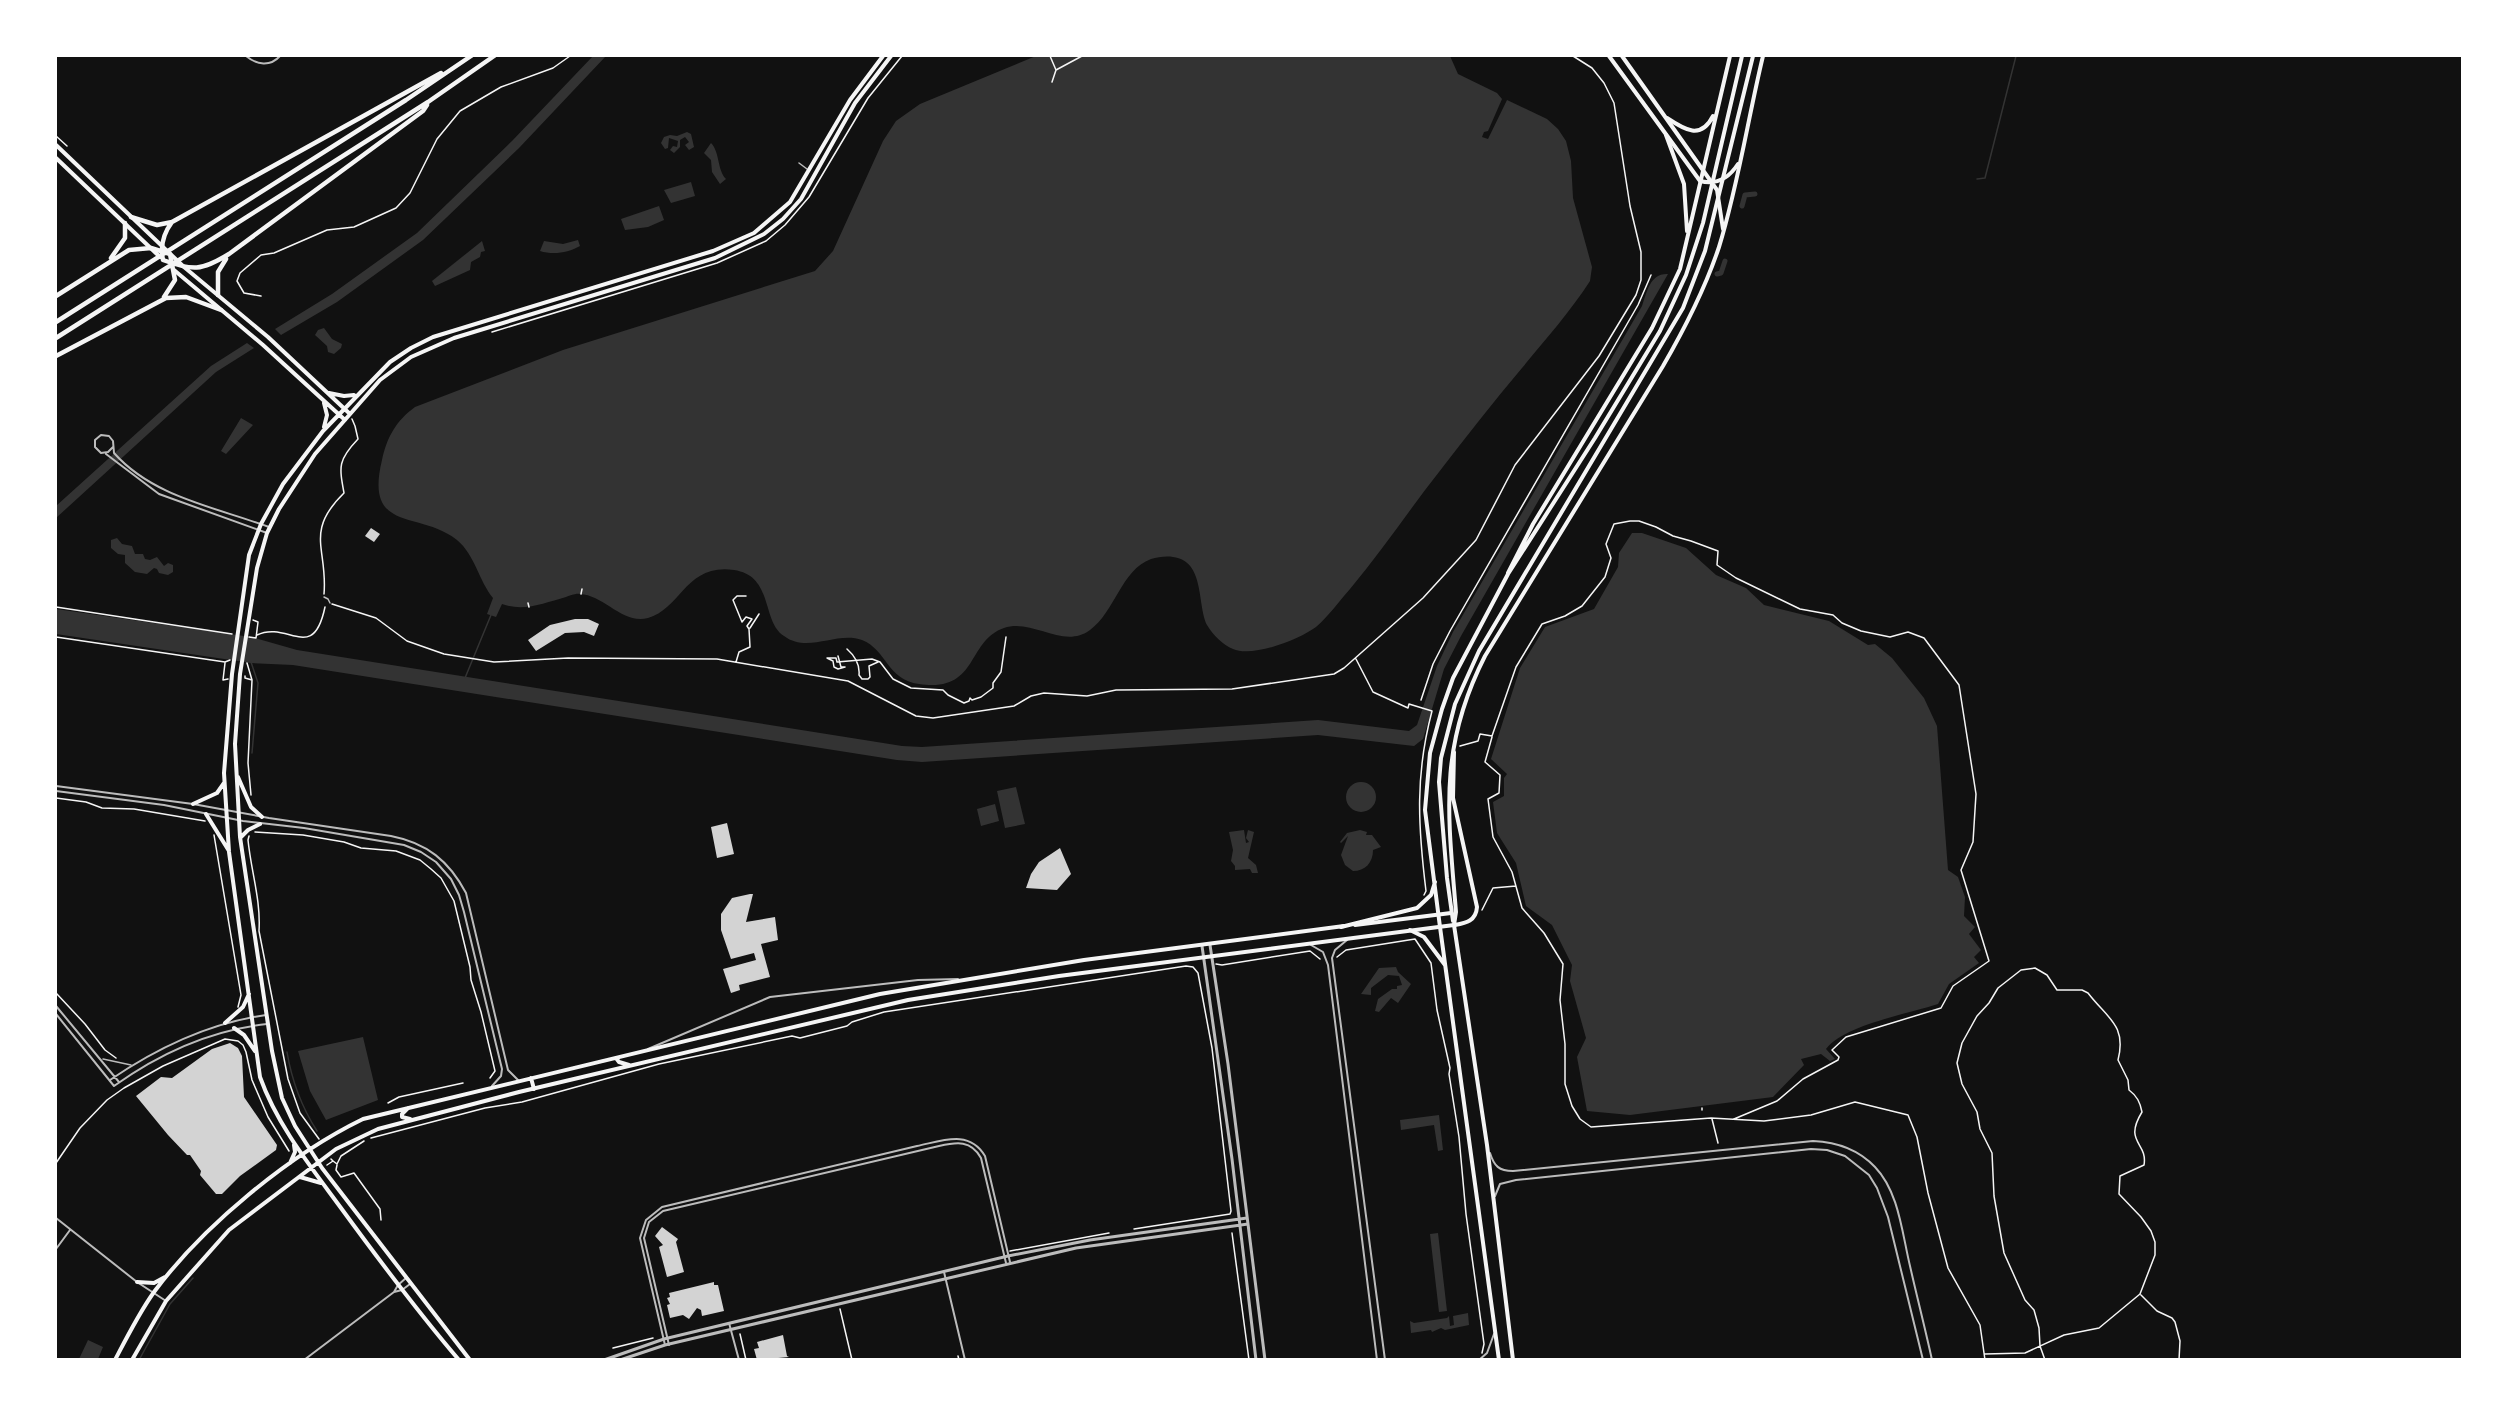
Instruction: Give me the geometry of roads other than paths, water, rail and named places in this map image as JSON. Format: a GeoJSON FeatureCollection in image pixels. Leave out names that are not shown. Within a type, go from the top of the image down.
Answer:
{"type":"FeatureCollection","features":[{"type":"Feature","properties":{"kind":"highway"},"geometry":{"type":"LineString","coordinates":[[131,217],[157,225],[172,222],[471,56]]}},
{"type":"Feature","properties":{"kind":"highway"},"geometry":{"type":"LineString","coordinates":[[56,338],[428,102],[494,56]]}},
{"type":"Feature","properties":{"kind":"highway"},"geometry":{"type":"LineString","coordinates":[[56,322],[406,100],[464,60]]}},
{"type":"Feature","properties":{"kind":"highway"},"geometry":{"type":"LineString","coordinates":[[172,222],[164,235],[161,248],[163,260],[184,267],[204,268],[229,254],[423,111],[428,102]]}},
{"type":"Feature","properties":{"kind":"highway"},"geometry":{"type":"LineString","coordinates":[[107,262],[125,238],[125,224]]}},
{"type":"Feature","properties":{"kind":"highway"},"geometry":{"type":"LineString","coordinates":[[56,296],[131,249],[161,248],[170,254],[174,271],[174,284],[162,299]]}},
{"type":"Feature","properties":{"kind":"highway"},"geometry":{"type":"LineString","coordinates":[[218,296],[218,270],[229,254]]}},
{"type":"Feature","properties":{"kind":"highway"},"geometry":{"type":"LineString","coordinates":[[56,356],[162,299],[174,296],[186,297],[221,310]]}},
{"type":"Feature","properties":{"kind":"main road"},"geometry":{"type":"LineString","coordinates":[[459,1359],[398,1285],[311,1167],[267,1096],[256,1051],[250,989],[229,852],[225,782],[232,674],[249,555],[261,524],[283,484],[323,431],[357,393],[388,364],[411,348],[433,337],[735,243],[760,228],[784,209],[810,171],[850,100],[883,56]]}},
{"type":"Feature","properties":{"kind":"main road"},"geometry":{"type":"LineString","coordinates":[[470,1359],[318,1162],[295,1126],[282,1098],[267,1024],[240,837],[235,744],[241,674],[257,568],[267,533],[301,473],[345,420],[352,416],[380,380],[411,357],[437,344],[488,326],[715,258],[768,232],[787,216],[801,199],[859,98],[891,56]]}},
{"type":"Feature","properties":{"kind":"main road"},"geometry":{"type":"LineString","coordinates":[[1609,56],[1700,181],[1713,183],[1728,176],[1738,165]]}},
{"type":"Feature","properties":{"kind":"main road"},"geometry":{"type":"LineString","coordinates":[[1622,56],[1718,190],[1722,206],[1723,230]]}},
{"type":"Feature","properties":{"kind":"main road"},"geometry":{"type":"LineString","coordinates":[[1499,1359],[1425,810],[1430,753],[1453,678],[1533,524],[1652,328],[1680,269],[1730,56]]}},
{"type":"Feature","properties":{"kind":"main road"},"geometry":{"type":"LineString","coordinates":[[1508,574],[1660,331],[1686,275],[1703,223],[1742,56]]}},
{"type":"Feature","properties":{"kind":"main road"},"geometry":{"type":"LineString","coordinates":[[1513,1359],[1486,1145],[1451,913],[1438,782],[1441,758],[1455,704],[1479,651],[1669,334],[1695,280],[1713,223],[1754,56]]}},
{"type":"Feature","properties":{"kind":"main road"},"geometry":{"type":"LineString","coordinates":[[1454,925],[1456,912],[1448,817],[1448,784],[1457,727],[1473,679],[1684,330],[1701,294],[1723,230],[1762,56]]}},
{"type":"Feature","properties":{"kind":"main road"},"geometry":{"type":"LineString","coordinates":[[1667,118],[1685,129],[1702,129],[1709,124],[1717,109]]}},
{"type":"Feature","properties":{"kind":"main road"},"geometry":{"type":"LineString","coordinates":[[1666,135],[1684,184],[1687,237]]}},
{"type":"Feature","properties":{"kind":"main road"},"geometry":{"type":"LineString","coordinates":[[56,145],[161,248]]}},
{"type":"Feature","properties":{"kind":"main road"},"geometry":{"type":"LineString","coordinates":[[56,158],[174,271],[345,420]]}},
{"type":"Feature","properties":{"kind":"main road"},"geometry":{"type":"LineString","coordinates":[[170,254],[267,337],[352,416]]}},
{"type":"Feature","properties":{"kind":"main road"},"geometry":{"type":"LineString","coordinates":[[480,322],[488,326]]}},
{"type":"Feature","properties":{"kind":"main road"},"geometry":{"type":"LineString","coordinates":[[326,391],[344,396],[357,393]]}},
{"type":"Feature","properties":{"kind":"main road"},"geometry":{"type":"LineString","coordinates":[[323,431],[327,415],[324,401]]}},
{"type":"Feature","properties":{"kind":"main road"},"geometry":{"type":"LineString","coordinates":[[132,1359],[166,1301],[229,1230],[311,1167],[357,1137],[411,1119],[908,1000],[1086,972],[1440,927],[1471,920],[1477,913],[1477,907],[1453,798],[1457,727]]}},
{"type":"Feature","properties":{"kind":"main road"},"geometry":{"type":"LineString","coordinates":[[237,773],[251,807],[262,817]]}},
{"type":"Feature","properties":{"kind":"main road"},"geometry":{"type":"LineString","coordinates":[[193,804],[217,793],[225,782]]}},
{"type":"Feature","properties":{"kind":"main road"},"geometry":{"type":"LineString","coordinates":[[206,814],[229,852]]}},
{"type":"Feature","properties":{"kind":"main road"},"geometry":{"type":"LineString","coordinates":[[240,837],[260,824]]}},
{"type":"Feature","properties":{"kind":"main road"},"geometry":{"type":"LineString","coordinates":[[1341,927],[1417,908],[1436,879]]}},
{"type":"Feature","properties":{"kind":"main road"},"geometry":{"type":"LineString","coordinates":[[116,1359],[153,1293],[219,1222],[290,1164],[338,1131],[363,1119],[904,989],[1084,960],[1451,913]]}},
{"type":"Feature","properties":{"kind":"main road"},"geometry":{"type":"LineString","coordinates":[[1410,930],[1424,937],[1445,965]]}},
{"type":"Feature","properties":{"kind":"main road"},"geometry":{"type":"LineString","coordinates":[[1248,940],[1246,946],[1250,950]]}},
{"type":"Feature","properties":{"kind":"main road"},"geometry":{"type":"LineString","coordinates":[[1084,960],[1082,964],[1086,972]]}},
{"type":"Feature","properties":{"kind":"main road"},"geometry":{"type":"LineString","coordinates":[[225,1023],[243,1007],[250,989]]}},
{"type":"Feature","properties":{"kind":"main road"},"geometry":{"type":"LineString","coordinates":[[904,989],[908,993],[908,1000]]}},
{"type":"Feature","properties":{"kind":"main road"},"geometry":{"type":"LineString","coordinates":[[234,1029],[244,1035],[256,1051]]}},
{"type":"Feature","properties":{"kind":"main road"},"geometry":{"type":"LineString","coordinates":[[616,1058],[619,1062],[630,1065]]}},
{"type":"Feature","properties":{"kind":"main road"},"geometry":{"type":"LineString","coordinates":[[531,1078],[534,1089]]}},
{"type":"Feature","properties":{"kind":"main road"},"geometry":{"type":"LineString","coordinates":[[408,1108],[402,1117],[411,1119]]}},
{"type":"Feature","properties":{"kind":"main road"},"geometry":{"type":"LineString","coordinates":[[290,1164],[295,1152],[294,1142]]}},
{"type":"Feature","properties":{"kind":"main road"},"geometry":{"type":"LineString","coordinates":[[296,1178],[312,1179],[323,1183]]}},
{"type":"Feature","properties":{"kind":"main road"},"geometry":{"type":"LineString","coordinates":[[137,1282],[154,1282],[167,1276]]}},
{"type":"Feature","properties":{"kind":"street"},"geometry":{"type":"LineString","coordinates":[[246,56],[262,64],[273,62],[280,56]]}},
{"type":"Feature","properties":{"kind":"street"},"geometry":{"type":"LineString","coordinates":[[267,533],[159,494],[95,447],[95,440],[104,434],[110,436],[114,453],[120,460],[162,489],[270,527]]}},
{"type":"Feature","properties":{"kind":"street"},"geometry":{"type":"LineString","coordinates":[[103,453],[109,452],[113,447]]}},
{"type":"Feature","properties":{"kind":"street"},"geometry":{"type":"LineString","coordinates":[[56,786],[193,804],[407,839],[428,848],[441,858],[457,876],[466,893],[508,1070],[519,1081]]}},
{"type":"Feature","properties":{"kind":"street"},"geometry":{"type":"LineString","coordinates":[[56,791],[164,805],[260,824],[304,828],[404,845],[436,862],[451,879],[459,895],[500,1058],[501,1076],[490,1088]]}},
{"type":"Feature","properties":{"kind":"street"},"geometry":{"type":"LineString","coordinates":[[1349,938],[1335,950],[1332,958],[1384,1355],[1387,1359]]}},
{"type":"Feature","properties":{"kind":"street"},"geometry":{"type":"LineString","coordinates":[[1305,944],[1323,952],[1328,965],[1376,1358]]}},
{"type":"Feature","properties":{"kind":"street"},"geometry":{"type":"LineString","coordinates":[[1210,945],[1224,1032],[1265,1359]]}},
{"type":"Feature","properties":{"kind":"street"},"geometry":{"type":"LineString","coordinates":[[1202,946],[1256,1359]]}},
{"type":"Feature","properties":{"kind":"street"},"geometry":{"type":"LineString","coordinates":[[641,1052],[770,997],[918,980],[961,979]]}},
{"type":"Feature","properties":{"kind":"street"},"geometry":{"type":"LineString","coordinates":[[56,1006],[103,1059],[120,1082]]}},
{"type":"Feature","properties":{"kind":"street"},"geometry":{"type":"LineString","coordinates":[[56,1014],[114,1086],[137,1070],[174,1050],[234,1029],[267,1024]]}},
{"type":"Feature","properties":{"kind":"street"},"geometry":{"type":"LineString","coordinates":[[110,1080],[186,1037],[225,1023],[267,1015]]}},
{"type":"Feature","properties":{"kind":"street"},"geometry":{"type":"LineString","coordinates":[[1215,1033],[1224,1032]]}},
{"type":"Feature","properties":{"kind":"street"},"geometry":{"type":"LineString","coordinates":[[666,1338],[640,1238],[646,1220],[662,1208],[958,1138],[972,1142],[985,1156],[1008,1263]]}},
{"type":"Feature","properties":{"kind":"street"},"geometry":{"type":"LineString","coordinates":[[1486,1145],[1496,1167],[1506,1171],[1813,1141],[1830,1142],[1848,1148],[1875,1167],[1891,1191],[1932,1359]]}},
{"type":"Feature","properties":{"kind":"street"},"geometry":{"type":"LineString","coordinates":[[667,1345],[645,1238],[649,1222],[663,1211],[939,1146],[965,1143],[975,1149],[981,1158],[1007,1254]]}},
{"type":"Feature","properties":{"kind":"street"},"geometry":{"type":"LineString","coordinates":[[1493,1202],[1500,1184],[1516,1180],[1811,1149],[1827,1150],[1845,1156],[1869,1175],[1884,1202],[1923,1359]]}},
{"type":"Feature","properties":{"kind":"street"},"geometry":{"type":"LineString","coordinates":[[56,1218],[137,1282],[166,1301]]}},
{"type":"Feature","properties":{"kind":"street"},"geometry":{"type":"LineString","coordinates":[[604,1359],[666,1338],[944,1272],[1007,1254],[1247,1218]]}},
{"type":"Feature","properties":{"kind":"street"},"geometry":{"type":"LineString","coordinates":[[620,1359],[667,1345],[1008,1263],[1129,1239],[1248,1224]]}},
{"type":"Feature","properties":{"kind":"street"},"geometry":{"type":"LineString","coordinates":[[56,1249],[70,1230]]}},
{"type":"Feature","properties":{"kind":"street"},"geometry":{"type":"LineString","coordinates":[[944,1272],[965,1359]]}},
{"type":"Feature","properties":{"kind":"street"},"geometry":{"type":"LineString","coordinates":[[394,1292],[406,1278]]}},
{"type":"Feature","properties":{"kind":"street"},"geometry":{"type":"LineString","coordinates":[[304,1359],[394,1292],[410,1284]]}},
{"type":"Feature","properties":{"kind":"street"},"geometry":{"type":"LineString","coordinates":[[729,1323],[739,1359]]}},
{"type":"Feature","properties":{"kind":"street"},"geometry":{"type":"LineString","coordinates":[[1479,1359],[1490,1349],[1495,1331]]}},
{"type":"Feature","properties":{"kind":"lane"},"geometry":{"type":"LineString","coordinates":[[799,163],[810,171]]}},
{"type":"Feature","properties":{"kind":"lane"},"geometry":{"type":"LineString","coordinates":[[324,597],[328,598],[330,603]]}},
{"type":"Feature","properties":{"kind":"lane"},"geometry":{"type":"LineString","coordinates":[[103,1059],[116,1064],[133,1065]]}},
{"type":"Feature","properties":{"kind":"waterway"},"geometry":{"type":"LineString","coordinates":[[1977,179],[1985,178],[2016,56]]}},
{"type":"Feature","properties":{"kind":"waterway"},"geometry":{"type":"LineString","coordinates":[[1742,206],[1745,195],[1755,194]]}},
{"type":"Feature","properties":{"kind":"waterway"},"geometry":{"type":"LineString","coordinates":[[1717,274],[1721,273],[1725,261]]}},
{"type":"Feature","properties":{"kind":"waterway"},"geometry":{"type":"LineString","coordinates":[[465,678],[491,615]]}},
{"type":"Feature","properties":{"kind":"waterway"},"geometry":{"type":"LineString","coordinates":[[251,662],[258,683],[252,753]]}},
{"type":"Feature","properties":{"kind":"waterway"},"geometry":{"type":"LineString","coordinates":[[287,1052],[298,1093],[317,1131]]}},
{"type":"Feature","properties":{"kind":"waterway"},"geometry":{"type":"LineString","coordinates":[[139,1360],[170,1304],[193,1278]]}}]}
